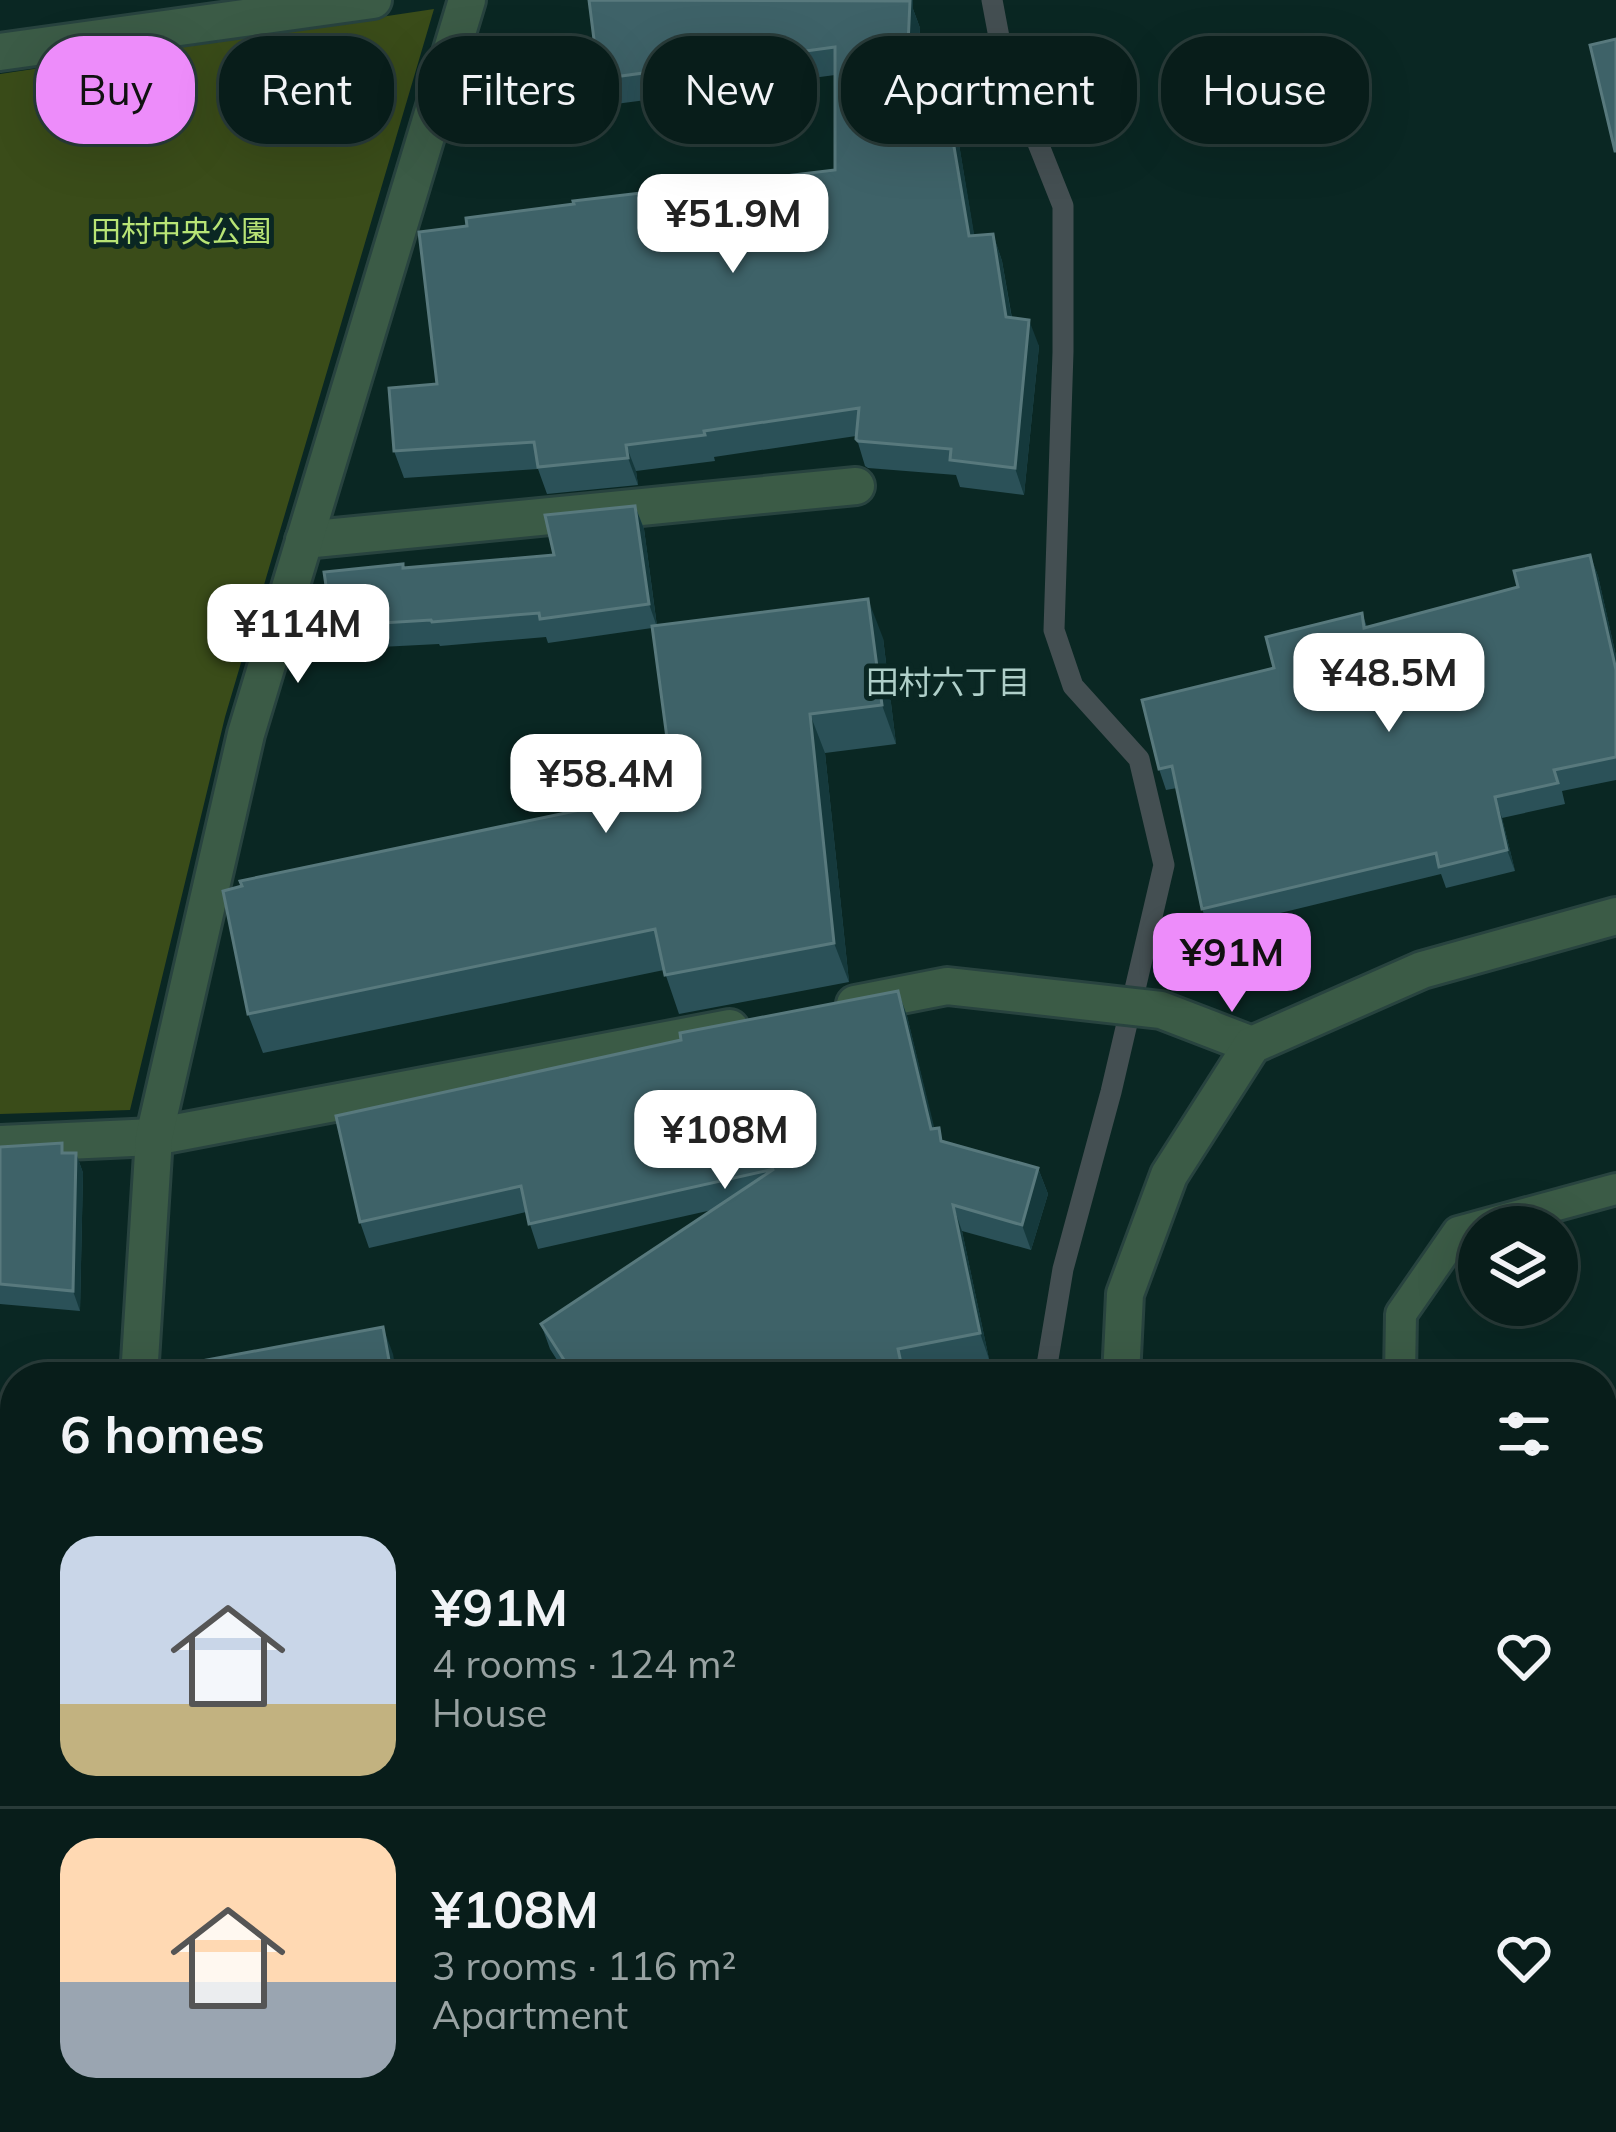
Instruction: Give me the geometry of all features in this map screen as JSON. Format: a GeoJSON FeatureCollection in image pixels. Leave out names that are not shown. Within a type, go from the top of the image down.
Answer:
{"type":"FeatureCollection","features":[{"type":"Feature","properties":{"kind":"street"},"geometry":{"type":"LineString","coordinates":[[0,52],[373,0]]}},
{"type":"Feature","properties":{"kind":"street"},"geometry":{"type":"LineString","coordinates":[[140,1362],[154,1137],[246,734],[467,0]]}},
{"type":"Feature","properties":{"kind":"street"},"geometry":{"type":"LineString","coordinates":[[304,540],[856,486]]}},
{"type":"Feature","properties":{"kind":"street"},"geometry":{"type":"LineString","coordinates":[[1122,1362],[1125,1294],[1169,1175],[1252,1045],[1422,970],[1616,916]]}},
{"type":"Feature","properties":{"kind":"street"},"geometry":{"type":"LineString","coordinates":[[831,1008],[947,986],[1161,1010],[1252,1045]]}},
{"type":"Feature","properties":{"kind":"street"},"geometry":{"type":"LineString","coordinates":[[0,1144],[154,1137],[761,1022]]}},
{"type":"Feature","properties":{"kind":"lane"},"geometry":{"type":"LineString","coordinates":[[1400,1362],[1401,1314],[1458,1232],[1616,1190]]}},
{"type":"Feature","properties":{"kind":"green space","name":"田村中央公園"},"geometry":{"type":"Polygon","coordinates":[[[434,9],[426,36],[418,36],[418,63],[225,717],[130,1110],[0,1114],[0,74],[36,69],[36,144],[195,144],[195,45],[219,41],[219,144],[394,144],[394,36],[254,36],[434,9]]]}},
{"type":"Feature","properties":{"kind":"building"},"geometry":{"type":"Polygon","coordinates":[[[589,0],[910,1],[908,36],[841,36],[841,144],[954,144],[969,236],[993,234],[1006,317],[1029,320],[1015,468],[950,460],[951,449],[858,441],[859,408],[626,445],[628,458],[538,467],[534,442],[394,451],[389,388],[437,384],[419,232],[467,226],[466,218],[573,201],[835,170],[835,47],[817,49],[817,36],[643,36],[643,73],[619,76],[619,36],[594,36],[589,0]]]}},
{"type":"Feature","properties":{"kind":"building"},"geometry":{"type":"Polygon","coordinates":[[[1616,39],[1616,151],[1615,151],[1590,45],[1616,39]]]}},
{"type":"Feature","properties":{"kind":"building"},"geometry":{"type":"Polygon","coordinates":[[[635,506],[649,604],[540,619],[539,613],[332,626],[324,572],[554,555],[545,515],[635,506]]]}},
{"type":"Feature","properties":{"kind":"building"},"geometry":{"type":"Polygon","coordinates":[[[1590,555],[1616,670],[1616,757],[1554,770],[1558,783],[1495,797],[1507,850],[1439,867],[1436,853],[1202,909],[1172,766],[1159,769],[1142,700],[1274,668],[1266,637],[1362,613],[1364,628],[1518,587],[1514,571],[1590,555]]]}},
{"type":"Feature","properties":{"kind":"building"},"geometry":{"type":"Polygon","coordinates":[[[868,599],[882,705],[810,714],[834,943],[665,975],[655,929],[248,1014],[223,891],[242,886],[240,881],[599,806],[588,754],[667,738],[652,626],[868,599]]]}},
{"type":"Feature","properties":{"kind":"building"},"geometry":{"type":"Polygon","coordinates":[[[898,991],[931,1129],[939,1128],[941,1141],[1038,1168],[1022,1225],[953,1205],[980,1333],[898,1349],[901,1362],[565,1362],[541,1324],[774,1169],[529,1224],[521,1186],[360,1222],[336,1116],[681,1040],[680,1033],[898,991]]]}},
{"type":"Feature","properties":{"kind":"building"},"geometry":{"type":"Polygon","coordinates":[[[62,1143],[62,1153],[76,1153],[73,1291],[0,1284],[0,1147],[62,1143]]]}},
{"type":"Feature","properties":{"kind":"building"},"geometry":{"type":"Polygon","coordinates":[[[383,1327],[389,1362],[196,1362],[383,1327]]]}},
{"type":"Feature","properties":{"kind":"waterway"},"geometry":{"type":"LineString","coordinates":[[992,0],[1002,53],[1063,206],[1054,630],[1073,686],[1139,759],[1164,865],[1111,1092],[1063,1269],[1048,1362]]}},
{"type":"Feature","properties":{"kind":"district","name":"田村六丁目"},"geometry":{"type":"Point","coordinates":[948,682]}}]}
